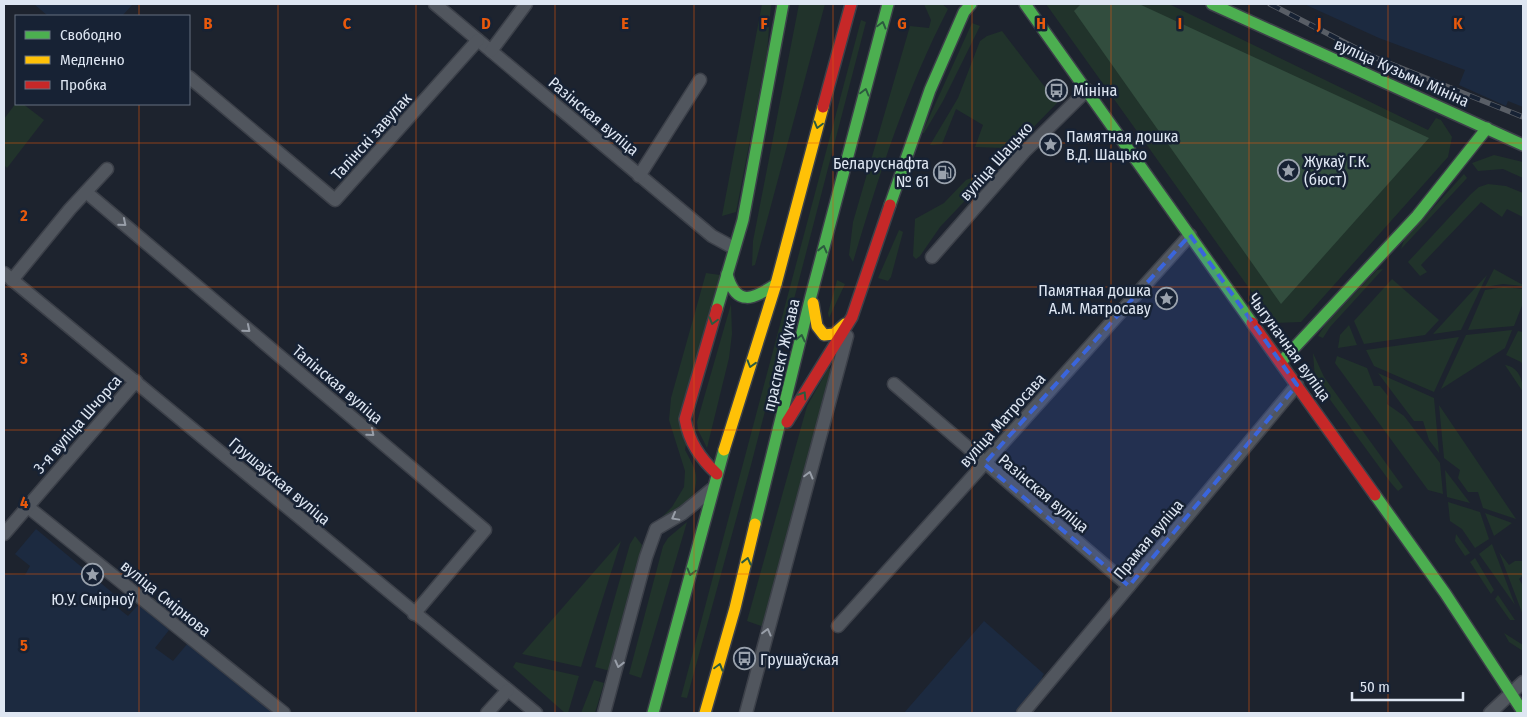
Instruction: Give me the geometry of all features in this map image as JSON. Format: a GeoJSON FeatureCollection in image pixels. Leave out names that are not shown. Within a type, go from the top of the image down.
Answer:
{"type":"FeatureCollection","features":[{"type":"Feature","properties":{"kind":"main road"},"geometry":{"type":"LineString","coordinates":[[717,474],[694,450],[685,419],[745,211],[783,4]]}},
{"type":"Feature","properties":{"kind":"main road","name":"праспект Жукава"},"geometry":{"type":"LineString","coordinates":[[653,713],[717,474],[776,284],[851,4]]}},
{"type":"Feature","properties":{"kind":"main road","name":"праспект Жукава"},"geometry":{"type":"LineString","coordinates":[[705,713],[735,608],[811,296],[888,4]]}},
{"type":"Feature","properties":{"kind":"main road"},"geometry":{"type":"LineString","coordinates":[[778,437],[852,317],[930,90],[964,12],[971,4]]}},
{"type":"Feature","properties":{"kind":"main road","name":"Чыгуначная вуліца"},"geometry":{"type":"LineString","coordinates":[[1025,4],[1445,593],[1523,712]]}},
{"type":"Feature","properties":{"kind":"main road","name":"вуліца Кузьмы Мініна"},"geometry":{"type":"LineString","coordinates":[[1212,4],[1523,145]]}},
{"type":"Feature","properties":{"kind":"main road"},"geometry":{"type":"LineString","coordinates":[[1281,362],[1417,216],[1487,128]]}},
{"type":"Feature","properties":{"kind":"main road"},"geometry":{"type":"LineString","coordinates":[[727,274],[729,286],[737,294],[747,297],[758,296],[776,284]]}},
{"type":"Feature","properties":{"kind":"main road"},"geometry":{"type":"LineString","coordinates":[[811,296],[817,326],[824,335],[834,334],[852,317]]}},
{"type":"Feature","properties":{"kind":"street","name":"Разінская вуліца"},"geometry":{"type":"LineString","coordinates":[[435,4],[712,236],[734,248]]}},
{"type":"Feature","properties":{"kind":"street"},"geometry":{"type":"LineString","coordinates":[[491,51],[526,4]]}},
{"type":"Feature","properties":{"kind":"street","name":"Талінскі завулак"},"geometry":{"type":"LineString","coordinates":[[190,78],[335,200],[478,40]]}},
{"type":"Feature","properties":{"kind":"street"},"geometry":{"type":"LineString","coordinates":[[639,176],[700,80]]}},
{"type":"Feature","properties":{"kind":"street","name":"вуліца Шацько"},"geometry":{"type":"LineString","coordinates":[[932,257],[1024,152],[1087,90]]}},
{"type":"Feature","properties":{"kind":"street"},"geometry":{"type":"LineString","coordinates":[[8,276],[107,169]]}},
{"type":"Feature","properties":{"kind":"street","name":"Талінская вуліца"},"geometry":{"type":"LineString","coordinates":[[86,192],[485,530],[414,614]]}},
{"type":"Feature","properties":{"kind":"street","name":"вуліца Матросава"},"geometry":{"type":"LineString","coordinates":[[838,626],[1190,235]]}},
{"type":"Feature","properties":{"kind":"street","name":"Грушаўская вуліца"},"geometry":{"type":"LineString","coordinates":[[8,276],[414,614],[536,713]]}},
{"type":"Feature","properties":{"kind":"street"},"geometry":{"type":"LineString","coordinates":[[746,713],[852,317]]}},
{"type":"Feature","properties":{"kind":"street","name":"3-я вуліца Шчорса"},"geometry":{"type":"LineString","coordinates":[[4,534],[136,381]]}},
{"type":"Feature","properties":{"kind":"street","name":"Разінская вуліца"},"geometry":{"type":"LineString","coordinates":[[894,384],[984,464],[1129,586]]}},
{"type":"Feature","properties":{"kind":"street","name":"Прамая вуліца"},"geometry":{"type":"LineString","coordinates":[[1023,713],[1297,385]]}},
{"type":"Feature","properties":{"kind":"street"},"geometry":{"type":"LineString","coordinates":[[604,713],[646,557],[656,529],[683,513],[714,488]]}},
{"type":"Feature","properties":{"kind":"street","name":"вуліца Смірнова"},"geometry":{"type":"LineString","coordinates":[[28,507],[284,713]]}},
{"type":"Feature","properties":{"kind":"street"},"geometry":{"type":"LineString","coordinates":[[1490,713],[1523,682]]}},
{"type":"Feature","properties":{"kind":"street"},"geometry":{"type":"LineString","coordinates":[[487,713],[508,690]]}},
{"type":"Feature","properties":{"kind":"highlighted area"},"geometry":{"type":"Polygon","coordinates":[[[1190,235],[1297,385],[1129,586],[984,464],[1190,235]]]}},
{"type":"Feature","properties":{"kind":"shaded area"},"geometry":{"type":"Polygon","coordinates":[[[34,4],[133,4],[123,15],[47,15],[34,4]]]}},
{"type":"Feature","properties":{"kind":"shaded area"},"geometry":{"type":"Polygon","coordinates":[[[1304,4],[1523,4],[1523,107],[1508,101],[1506,106],[1459,85],[1465,70],[1379,38],[1304,4]]]}},
{"type":"Feature","properties":{"kind":"shaded area"},"geometry":{"type":"Polygon","coordinates":[[[36,529],[114,594],[109,601],[128,616],[139,604],[169,630],[155,648],[173,661],[188,643],[273,713],[4,713],[4,574],[25,575],[30,566],[15,554],[36,529]]]}},
{"type":"Feature","properties":{"kind":"shaded area"},"geometry":{"type":"Polygon","coordinates":[[[984,621],[1044,674],[1042,677],[1045,680],[1017,713],[904,713],[984,621]]]}},
{"type":"Feature","properties":{"kind":"green space"},"geometry":{"type":"Polygon","coordinates":[[[762,4],[771,4],[767,53],[736,212],[722,216],[762,4]]]}},
{"type":"Feature","properties":{"kind":"green space"},"geometry":{"type":"Polygon","coordinates":[[[799,4],[825,4],[755,265],[752,266],[753,241],[799,4]]]}},
{"type":"Feature","properties":{"kind":"green space"},"geometry":{"type":"Polygon","coordinates":[[[924,4],[942,4],[948,9],[919,70],[894,133],[853,262],[849,255],[853,222],[910,26],[929,28],[931,20],[924,4]]]}},
{"type":"Feature","properties":{"kind":"green space"},"geometry":{"type":"Polygon","coordinates":[[[1046,4],[1169,4],[1428,130],[1436,118],[1441,120],[1452,137],[1448,157],[1301,322],[1274,323],[1046,4]]]}},
{"type":"Feature","properties":{"kind":"green space"},"geometry":{"type":"Polygon","coordinates":[[[1081,4],[1139,4],[1429,138],[1281,304],[1074,11],[1081,4]]]}},
{"type":"Feature","properties":{"kind":"green space"},"geometry":{"type":"Polygon","coordinates":[[[861,20],[866,22],[751,465],[687,698],[681,697],[861,20]]]}},
{"type":"Feature","properties":{"kind":"green space"},"geometry":{"type":"Polygon","coordinates":[[[972,23],[980,26],[943,101],[924,133],[922,133],[972,23]]]}},
{"type":"Feature","properties":{"kind":"green space"},"geometry":{"type":"Polygon","coordinates":[[[1002,31],[1057,103],[1022,139],[1006,143],[1004,148],[975,147],[983,125],[956,109],[942,144],[930,145],[958,98],[980,41],[987,36],[1002,31]]]}},
{"type":"Feature","properties":{"kind":"green space"},"geometry":{"type":"Polygon","coordinates":[[[15,104],[24,105],[44,120],[7,168],[4,165],[4,119],[15,104]]]}},
{"type":"Feature","properties":{"kind":"green space"},"geometry":{"type":"Polygon","coordinates":[[[1494,155],[1523,162],[1523,178],[1503,169],[1478,171],[1472,163],[1494,155]]]}},
{"type":"Feature","properties":{"kind":"green space"},"geometry":{"type":"Polygon","coordinates":[[[994,170],[940,227],[916,259],[913,256],[915,219],[944,203],[966,180],[994,170]]]}},
{"type":"Feature","properties":{"kind":"green space"},"geometry":{"type":"Polygon","coordinates":[[[1464,174],[1467,178],[1401,249],[1404,240],[1464,174]]]}},
{"type":"Feature","properties":{"kind":"green space"},"geometry":{"type":"Polygon","coordinates":[[[1488,184],[1506,186],[1523,193],[1523,217],[1507,209],[1502,217],[1481,202],[1421,265],[1427,272],[1420,276],[1408,262],[1471,194],[1479,187],[1488,184]]]}},
{"type":"Feature","properties":{"kind":"green space"},"geometry":{"type":"Polygon","coordinates":[[[899,230],[903,232],[891,277],[888,281],[878,278],[899,230]]]}},
{"type":"Feature","properties":{"kind":"green space"},"geometry":{"type":"Polygon","coordinates":[[[1383,269],[1330,327],[1323,338],[1318,336],[1325,325],[1377,270],[1383,269]]]}},
{"type":"Feature","properties":{"kind":"green space"},"geometry":{"type":"Polygon","coordinates":[[[1494,269],[1523,286],[1503,284],[1485,287],[1494,269]]]}},
{"type":"Feature","properties":{"kind":"green space"},"geometry":{"type":"Polygon","coordinates":[[[706,273],[720,275],[685,450],[695,470],[696,485],[692,501],[653,526],[672,507],[684,487],[685,471],[669,420],[671,398],[706,273]]]}},
{"type":"Feature","properties":{"kind":"green space"},"geometry":{"type":"Polygon","coordinates":[[[1487,275],[1461,330],[1433,334],[1487,275]]]}},
{"type":"Feature","properties":{"kind":"green space"},"geometry":{"type":"Polygon","coordinates":[[[1392,279],[1439,320],[1425,335],[1364,344],[1354,321],[1392,279]]]}},
{"type":"Feature","properties":{"kind":"green space"},"geometry":{"type":"Polygon","coordinates":[[[837,280],[845,284],[829,318],[828,313],[837,280]]]}},
{"type":"Feature","properties":{"kind":"green space"},"geometry":{"type":"Polygon","coordinates":[[[1504,287],[1523,289],[1523,303],[1514,326],[1468,330],[1485,290],[1504,287]]]}},
{"type":"Feature","properties":{"kind":"green space"},"geometry":{"type":"Polygon","coordinates":[[[731,304],[732,334],[729,358],[707,448],[698,430],[697,422],[731,304]]]}},
{"type":"Feature","properties":{"kind":"green space"},"geometry":{"type":"Polygon","coordinates":[[[1349,325],[1357,345],[1338,348],[1340,335],[1349,325]]]}},
{"type":"Feature","properties":{"kind":"green space"},"geometry":{"type":"Polygon","coordinates":[[[1512,330],[1505,348],[1441,389],[1466,335],[1512,330]]]}},
{"type":"Feature","properties":{"kind":"green space"},"geometry":{"type":"Polygon","coordinates":[[[1518,331],[1523,332],[1523,366],[1521,362],[1506,355],[1518,331]]]}},
{"type":"Feature","properties":{"kind":"green space"},"geometry":{"type":"Polygon","coordinates":[[[1459,337],[1434,392],[1374,366],[1366,350],[1459,337]]]}},
{"type":"Feature","properties":{"kind":"green space"},"geometry":{"type":"Polygon","coordinates":[[[1313,353],[1324,377],[1403,487],[1398,491],[1315,379],[1313,353]]]}},
{"type":"Feature","properties":{"kind":"green space"},"geometry":{"type":"Polygon","coordinates":[[[1337,356],[1367,368],[1374,386],[1380,386],[1388,396],[1387,404],[1404,416],[1440,463],[1443,494],[1428,490],[1335,363],[1337,356]]]}},
{"type":"Feature","properties":{"kind":"green space"},"geometry":{"type":"Polygon","coordinates":[[[1505,365],[1510,366],[1519,374],[1523,392],[1505,365]]]}},
{"type":"Feature","properties":{"kind":"green space"},"geometry":{"type":"Polygon","coordinates":[[[834,367],[764,627],[747,621],[807,406],[828,369],[834,367]]]}},
{"type":"Feature","properties":{"kind":"green space"},"geometry":{"type":"Polygon","coordinates":[[[1378,373],[1434,398],[1439,453],[1429,440],[1423,421],[1414,421],[1378,373]]]}},
{"type":"Feature","properties":{"kind":"green space"},"geometry":{"type":"Polygon","coordinates":[[[1439,405],[1516,519],[1483,508],[1478,492],[1468,492],[1458,478],[1460,470],[1444,458],[1439,405]]]}},
{"type":"Feature","properties":{"kind":"green space"},"geometry":{"type":"Polygon","coordinates":[[[1445,470],[1470,503],[1447,497],[1445,470]]]}},
{"type":"Feature","properties":{"kind":"green space"},"geometry":{"type":"Polygon","coordinates":[[[1448,502],[1480,512],[1489,539],[1475,548],[1462,529],[1450,521],[1448,502]]]}},
{"type":"Feature","properties":{"kind":"green space"},"geometry":{"type":"Polygon","coordinates":[[[1485,513],[1512,523],[1494,536],[1485,513]]]}},
{"type":"Feature","properties":{"kind":"green space"},"geometry":{"type":"Polygon","coordinates":[[[687,522],[641,678],[629,674],[663,546],[668,538],[687,522]]]}},
{"type":"Feature","properties":{"kind":"green space"},"geometry":{"type":"Polygon","coordinates":[[[1456,534],[1470,553],[1465,556],[1455,541],[1456,534]]]}},
{"type":"Feature","properties":{"kind":"green space"},"geometry":{"type":"Polygon","coordinates":[[[635,536],[642,545],[641,551],[610,671],[595,667],[630,544],[635,536]]]}},
{"type":"Feature","properties":{"kind":"green space"},"geometry":{"type":"Polygon","coordinates":[[[621,541],[581,667],[522,654],[621,541]]]}},
{"type":"Feature","properties":{"kind":"green space"},"geometry":{"type":"Polygon","coordinates":[[[1492,544],[1515,605],[1479,554],[1492,544]]]}},
{"type":"Feature","properties":{"kind":"green space"},"geometry":{"type":"Polygon","coordinates":[[[1499,552],[1509,565],[1515,561],[1523,561],[1523,575],[1519,579],[1523,586],[1523,615],[1499,552]]]}},
{"type":"Feature","properties":{"kind":"green space"},"geometry":{"type":"Polygon","coordinates":[[[1475,558],[1494,590],[1491,594],[1470,562],[1475,558]]]}},
{"type":"Feature","properties":{"kind":"green space"},"geometry":{"type":"Polygon","coordinates":[[[1498,595],[1515,620],[1510,620],[1495,599],[1498,595]]]}},
{"type":"Feature","properties":{"kind":"green space"},"geometry":{"type":"Polygon","coordinates":[[[1504,633],[1523,645],[1523,651],[1509,642],[1504,633]]]}},
{"type":"Feature","properties":{"kind":"green space"},"geometry":{"type":"Polygon","coordinates":[[[516,662],[579,676],[568,713],[565,713],[513,667],[516,662]]]}},
{"type":"Feature","properties":{"kind":"green space"},"geometry":{"type":"Polygon","coordinates":[[[594,680],[604,683],[595,713],[581,713],[594,680]]]}},
{"type":"Feature","properties":{"kind":"railway"},"geometry":{"type":"LineString","coordinates":[[1270,4],[1371,56],[1523,117]]}},
{"type":"Feature","properties":{"kind":"traffic: fast"},"geometry":{"type":"LineString","coordinates":[[717,309],[743,220],[783,4]]}},
{"type":"Feature","properties":{"kind":"traffic: fast"},"geometry":{"type":"LineString","coordinates":[[755,524],[811,296],[888,4]]}},
{"type":"Feature","properties":{"kind":"traffic: fast"},"geometry":{"type":"LineString","coordinates":[[890,205],[930,90],[964,12],[971,4]]}},
{"type":"Feature","properties":{"kind":"traffic: fast"},"geometry":{"type":"LineString","coordinates":[[1025,4],[1252,323]]}},
{"type":"Feature","properties":{"kind":"traffic: fast"},"geometry":{"type":"LineString","coordinates":[[1212,4],[1523,145]]}},
{"type":"Feature","properties":{"kind":"traffic: fast"},"geometry":{"type":"LineString","coordinates":[[1281,362],[1417,216],[1487,128]]}},
{"type":"Feature","properties":{"kind":"traffic: fast"},"geometry":{"type":"LineString","coordinates":[[727,274],[735,292],[741,296],[747,297],[760,294],[776,284]]}},
{"type":"Feature","properties":{"kind":"traffic: fast"},"geometry":{"type":"LineString","coordinates":[[653,713],[724,450]]}},
{"type":"Feature","properties":{"kind":"traffic: fast"},"geometry":{"type":"LineString","coordinates":[[1375,495],[1445,593],[1523,712]]}},
{"type":"Feature","properties":{"kind":"traffic: slow"},"geometry":{"type":"LineString","coordinates":[[724,450],[776,284],[823,107]]}},
{"type":"Feature","properties":{"kind":"traffic: slow"},"geometry":{"type":"LineString","coordinates":[[813,303],[817,326],[824,335],[834,334],[845,324]]}},
{"type":"Feature","properties":{"kind":"traffic: slow"},"geometry":{"type":"LineString","coordinates":[[705,713],[735,608],[755,524]]}},
{"type":"Feature","properties":{"kind":"traffic: jam"},"geometry":{"type":"LineString","coordinates":[[823,107],[851,4]]}},
{"type":"Feature","properties":{"kind":"traffic: jam"},"geometry":{"type":"LineString","coordinates":[[787,422],[852,317],[890,205]]}},
{"type":"Feature","properties":{"kind":"traffic: jam"},"geometry":{"type":"LineString","coordinates":[[717,309],[685,419],[689,435],[696,449],[717,474]]}},
{"type":"Feature","properties":{"kind":"traffic: jam"},"geometry":{"type":"LineString","coordinates":[[1252,323],[1375,495]]}},
{"type":"Feature","properties":{"kind":"place","name":"Мініна"},"geometry":{"type":"Point","coordinates":[1057,90]}},
{"type":"Feature","properties":{"kind":"place","name":"Памятная дошка В.Д. Шацько"},"geometry":{"type":"Point","coordinates":[1050,145]}},
{"type":"Feature","properties":{"kind":"place","name":"Жукаў Г.К. (бюст)"},"geometry":{"type":"Point","coordinates":[1288,170]}},
{"type":"Feature","properties":{"kind":"place","name":"Беларуснафта № 61"},"geometry":{"type":"Point","coordinates":[945,172]}},
{"type":"Feature","properties":{"kind":"place","name":"Памятная дошка А.М. Матросаву"},"geometry":{"type":"Point","coordinates":[1167,299]}},
{"type":"Feature","properties":{"kind":"place","name":"Ю.У. Смірноў"},"geometry":{"type":"Point","coordinates":[93,575]}},
{"type":"Feature","properties":{"kind":"place","name":"Грушаўская"},"geometry":{"type":"Point","coordinates":[744,659]}}]}
